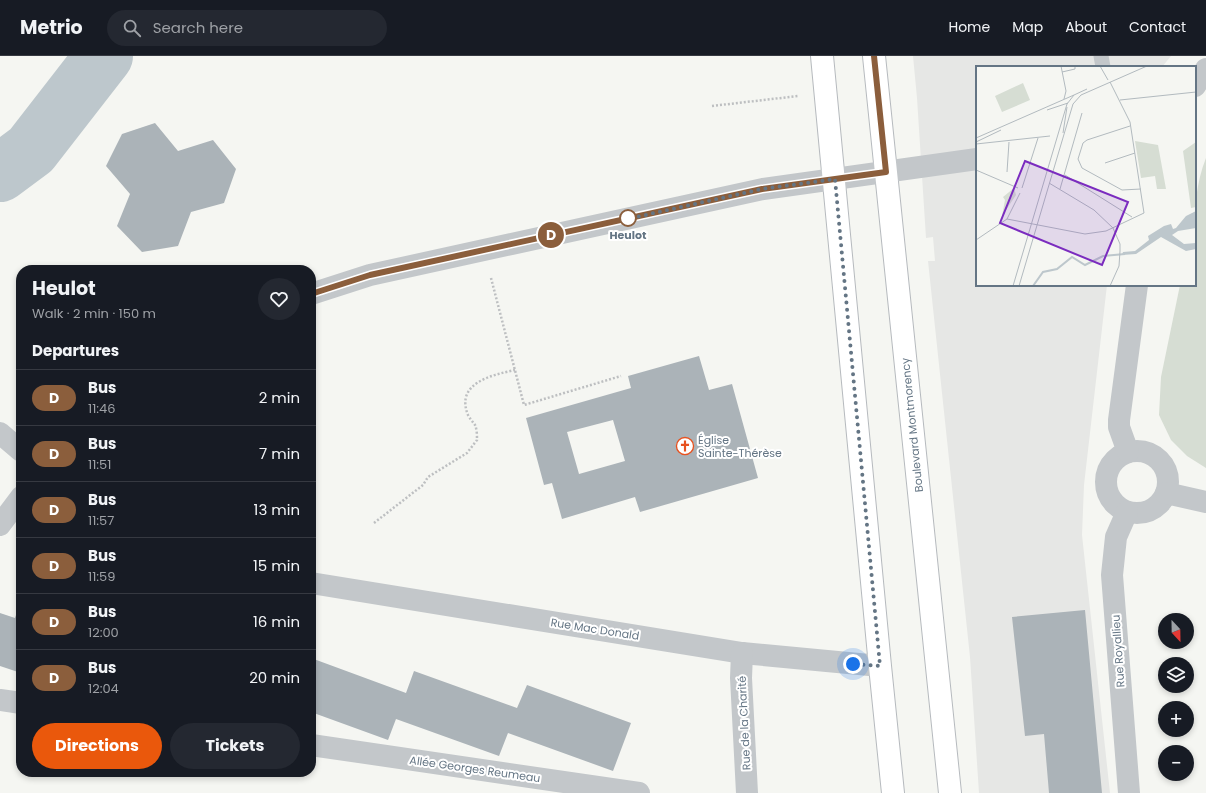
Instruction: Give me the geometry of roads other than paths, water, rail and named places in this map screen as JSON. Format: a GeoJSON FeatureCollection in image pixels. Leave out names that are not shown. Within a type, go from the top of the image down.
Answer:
{"type":"FeatureCollection","features":[{"type":"Feature","properties":{"kind":"main road"},"geometry":{"type":"LineString","coordinates":[[822,56],[835,179],[880,666],[894,793]]}},
{"type":"Feature","properties":{"kind":"main road","name":"Boulevard Montmorency"},"geometry":{"type":"LineString","coordinates":[[874,56],[950,793]]}},
{"type":"Feature","properties":{"kind":"street"},"geometry":{"type":"LineString","coordinates":[[1196,84],[1206,69]]}},
{"type":"Feature","properties":{"kind":"street"},"geometry":{"type":"LineString","coordinates":[[316,292],[370,275],[762,189],[976,159]]}},
{"type":"Feature","properties":{"kind":"street"},"geometry":{"type":"LineString","coordinates":[[1128,452],[1121,433],[1119,420],[1138,286]]}},
{"type":"Feature","properties":{"kind":"street"},"geometry":{"type":"LineString","coordinates":[[0,433],[16,447]]}},
{"type":"Feature","properties":{"kind":"street"},"geometry":{"type":"LineString","coordinates":[[1128,452],[1146,452],[1160,461],[1168,474],[1166,493],[1162,502],[1150,511],[1140,514],[1127,512],[1119,508],[1110,499],[1105,481],[1107,472],[1113,462],[1128,452]]}},
{"type":"Feature","properties":{"kind":"street"},"geometry":{"type":"LineString","coordinates":[[1166,493],[1206,502]]}},
{"type":"Feature","properties":{"kind":"street"},"geometry":{"type":"LineString","coordinates":[[0,525],[16,504]]}},
{"type":"Feature","properties":{"kind":"street","name":"Rue Royallieu"},"geometry":{"type":"LineString","coordinates":[[1127,512],[1116,537],[1112,575],[1129,793]]}},
{"type":"Feature","properties":{"kind":"street","name":"Rue Mac Donald"},"geometry":{"type":"LineString","coordinates":[[316,584],[742,653],[880,666]]}},
{"type":"Feature","properties":{"kind":"street","name":"Rue de la Charité"},"geometry":{"type":"LineString","coordinates":[[742,653],[741,678],[747,793]]}},
{"type":"Feature","properties":{"kind":"street"},"geometry":{"type":"LineString","coordinates":[[0,700],[16,702]]}},
{"type":"Feature","properties":{"kind":"street","name":"Allée Georges Reumeau"},"geometry":{"type":"LineString","coordinates":[[316,746],[639,793]]}},
{"type":"Feature","properties":{"kind":"lane"},"geometry":{"type":"LineString","coordinates":[[1101,56],[1103,66]]}},
{"type":"Feature","properties":{"kind":"waterway"},"geometry":{"type":"LineString","coordinates":[[0,173],[31,150],[104,56]]}},
{"type":"Feature","properties":{"kind":"place","name":"Heulot"},"geometry":{"type":"Point","coordinates":[628,218]}},
{"type":"Feature","properties":{"kind":"place","name":"Église Sainte-Thérèse"},"geometry":{"type":"Point","coordinates":[685,446]}}]}
